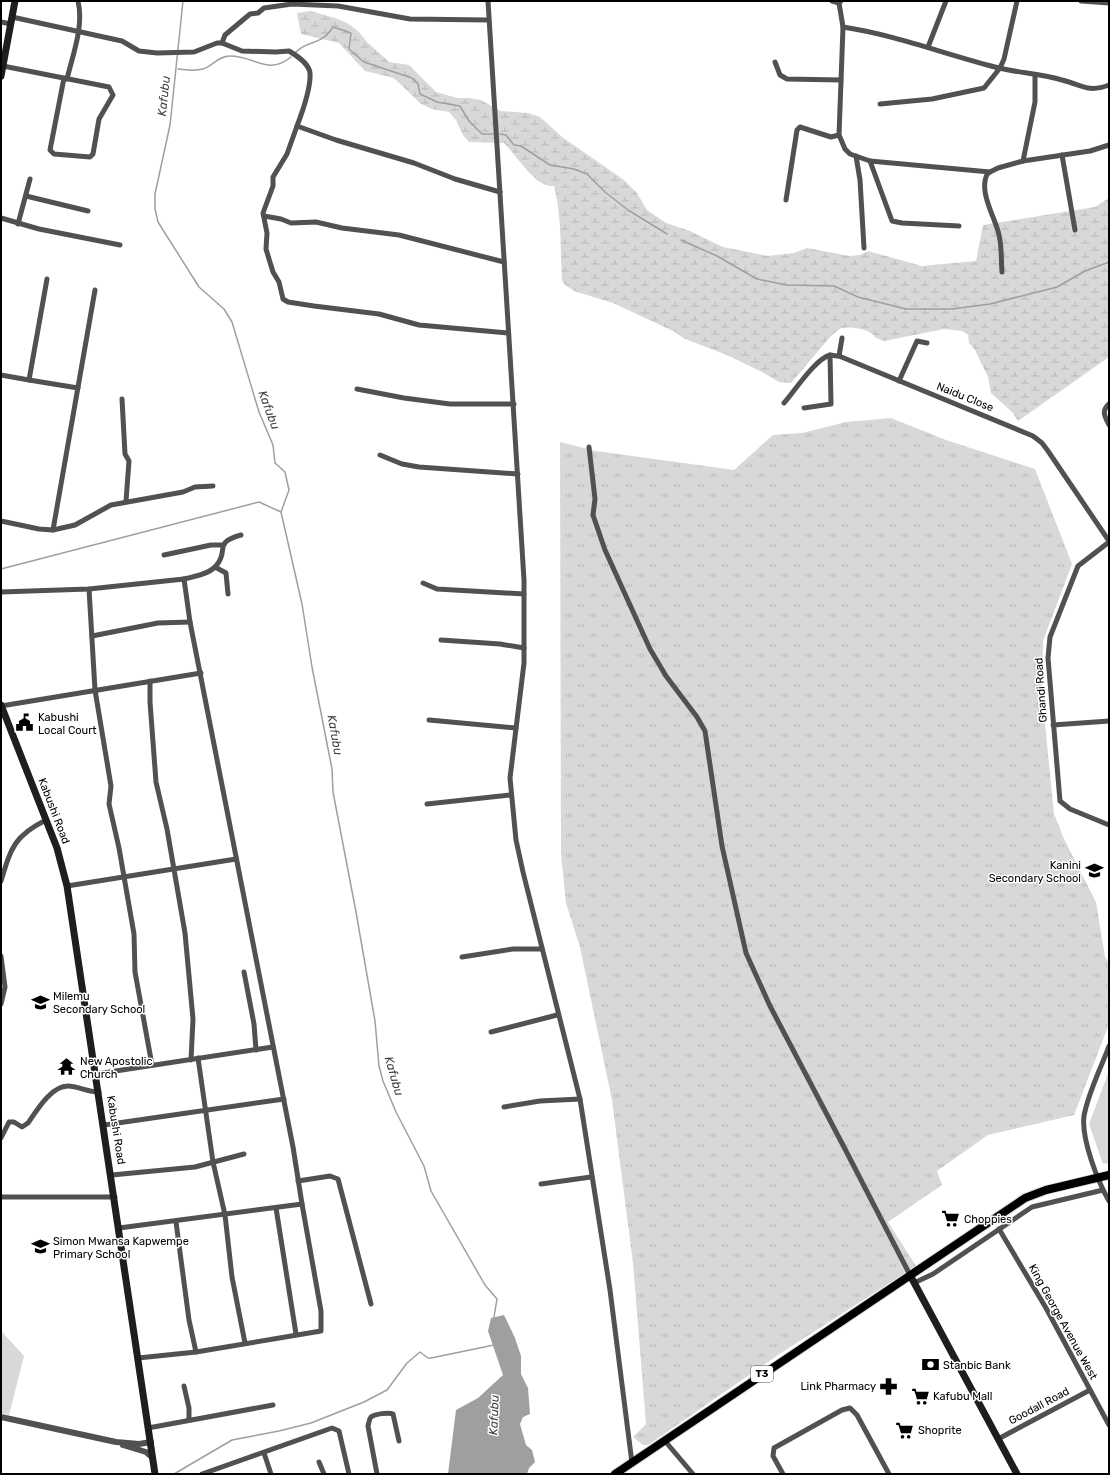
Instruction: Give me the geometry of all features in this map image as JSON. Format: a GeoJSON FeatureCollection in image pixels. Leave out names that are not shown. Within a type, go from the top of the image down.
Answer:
{"type":"FeatureCollection","features":[{"type":"Feature","properties":{"kind":"highway","name":"T3"},"geometry":{"type":"LineString","coordinates":[[615,1474],[665,1442],[1026,1198],[1046,1190],[1109,1175]]}},
{"type":"Feature","properties":{"kind":"main road"},"geometry":{"type":"LineString","coordinates":[[1,76],[16,1]]}},
{"type":"Feature","properties":{"kind":"main road","name":"Kabushi Road"},"geometry":{"type":"LineString","coordinates":[[1,705],[62,863],[67,886],[112,1175],[155,1474]]}},
{"type":"Feature","properties":{"kind":"main road"},"geometry":{"type":"LineString","coordinates":[[910,1276],[1017,1474]]}},
{"type":"Feature","properties":{"kind":"street"},"geometry":{"type":"LineString","coordinates":[[3,66],[65,78],[105,85],[112,89],[112,98],[100,119],[93,154],[90,157],[54,154],[50,150],[65,78],[78,31],[81,14],[78,1]]}},
{"type":"Feature","properties":{"kind":"street"},"geometry":{"type":"LineString","coordinates":[[488,1],[508,333],[514,404],[524,594],[524,648],[510,778],[511,796],[522,872],[557,1014],[580,1099],[591,1177],[610,1290],[632,1463]]}},
{"type":"Feature","properties":{"kind":"street"},"geometry":{"type":"LineString","coordinates":[[832,1],[840,2],[843,27],[839,135],[845,149],[856,156],[870,161],[990,172],[998,168],[1023,161],[1090,151],[1109,145]]}},
{"type":"Feature","properties":{"kind":"street"},"geometry":{"type":"LineString","coordinates":[[928,47],[946,1]]}},
{"type":"Feature","properties":{"kind":"street"},"geometry":{"type":"LineString","coordinates":[[880,104],[932,99],[984,88],[1000,68],[1007,51],[1017,1]]}},
{"type":"Feature","properties":{"kind":"street"},"geometry":{"type":"LineString","coordinates":[[1081,1],[1109,3]]}},
{"type":"Feature","properties":{"kind":"street"},"geometry":{"type":"LineString","coordinates":[[222,43],[225,35],[250,14],[258,13],[264,8],[292,4],[338,6],[410,19],[488,20]]}},
{"type":"Feature","properties":{"kind":"street"},"geometry":{"type":"LineString","coordinates":[[1,22],[12,21],[78,31],[122,41],[139,51],[157,53],[191,52],[222,43],[242,51],[288,51],[305,64],[310,72],[309,82],[297,126],[286,154],[273,178],[273,186],[264,208],[267,233],[266,249],[268,259],[279,282],[281,296],[288,302],[379,314],[424,326],[508,333]]}},
{"type":"Feature","properties":{"kind":"street"},"geometry":{"type":"LineString","coordinates":[[843,27],[928,47],[1000,68],[1063,80],[1096,90],[1109,85]]}},
{"type":"Feature","properties":{"kind":"street"},"geometry":{"type":"LineString","coordinates":[[775,62],[780,75],[787,79],[841,80]]}},
{"type":"Feature","properties":{"kind":"street"},"geometry":{"type":"LineString","coordinates":[[1023,161],[1035,102],[1035,75]]}},
{"type":"Feature","properties":{"kind":"street"},"geometry":{"type":"LineString","coordinates":[[297,126],[336,140],[414,163],[455,179],[500,192]]}},
{"type":"Feature","properties":{"kind":"street"},"geometry":{"type":"LineString","coordinates":[[786,200],[797,130],[800,127],[831,137],[839,135]]}},
{"type":"Feature","properties":{"kind":"street"},"geometry":{"type":"LineString","coordinates":[[1062,155],[1075,230]]}},
{"type":"Feature","properties":{"kind":"street"},"geometry":{"type":"LineString","coordinates":[[856,156],[861,186],[864,248]]}},
{"type":"Feature","properties":{"kind":"street"},"geometry":{"type":"LineString","coordinates":[[870,161],[892,221],[902,223],[959,226]]}},
{"type":"Feature","properties":{"kind":"street"},"geometry":{"type":"LineString","coordinates":[[990,172],[986,179],[986,199],[1000,235],[1002,272]]}},
{"type":"Feature","properties":{"kind":"street"},"geometry":{"type":"LineString","coordinates":[[18,224],[30,179]]}},
{"type":"Feature","properties":{"kind":"street"},"geometry":{"type":"LineString","coordinates":[[26,196],[88,210]]}},
{"type":"Feature","properties":{"kind":"street"},"geometry":{"type":"LineString","coordinates":[[264,216],[281,219],[291,223],[316,222],[342,228],[399,235],[504,262]]}},
{"type":"Feature","properties":{"kind":"street"},"geometry":{"type":"LineString","coordinates":[[1,218],[39,229],[120,245]]}},
{"type":"Feature","properties":{"kind":"street"},"geometry":{"type":"LineString","coordinates":[[29,380],[47,279]]}},
{"type":"Feature","properties":{"kind":"street"},"geometry":{"type":"LineString","coordinates":[[53,530],[95,290]]}},
{"type":"Feature","properties":{"kind":"street"},"geometry":{"type":"LineString","coordinates":[[839,356],[842,338]]}},
{"type":"Feature","properties":{"kind":"street"},"geometry":{"type":"LineString","coordinates":[[899,381],[917,341],[927,343]]}},
{"type":"Feature","properties":{"kind":"street"},"geometry":{"type":"LineString","coordinates":[[784,403],[812,369],[830,355]]}},
{"type":"Feature","properties":{"kind":"street"},"geometry":{"type":"LineString","coordinates":[[804,408],[831,404],[830,355]]}},
{"type":"Feature","properties":{"kind":"street","name":"Naidu Close"},"geometry":{"type":"LineString","coordinates":[[830,355],[839,356],[1037,438],[1109,541]]}},
{"type":"Feature","properties":{"kind":"street"},"geometry":{"type":"LineString","coordinates":[[1,375],[78,388]]}},
{"type":"Feature","properties":{"kind":"street"},"geometry":{"type":"LineString","coordinates":[[357,389],[404,398],[454,404],[514,404]]}},
{"type":"Feature","properties":{"kind":"street"},"geometry":{"type":"LineString","coordinates":[[122,399],[125,454],[129,460],[126,501]]}},
{"type":"Feature","properties":{"kind":"street"},"geometry":{"type":"LineString","coordinates":[[1109,404],[1104,410],[1104,414],[1109,425]]}},
{"type":"Feature","properties":{"kind":"street"},"geometry":{"type":"LineString","coordinates":[[589,447],[595,499],[593,515],[605,550],[650,648],[666,676],[697,717],[705,732],[722,846],[746,953],[770,1006],[846,1149],[910,1276]]}},
{"type":"Feature","properties":{"kind":"street"},"geometry":{"type":"LineString","coordinates":[[380,455],[402,464],[440,470],[465,469],[518,474]]}},
{"type":"Feature","properties":{"kind":"street"},"geometry":{"type":"LineString","coordinates":[[1,521],[39,529],[53,530],[75,524],[111,504],[213,486]]}},
{"type":"Feature","properties":{"kind":"street"},"geometry":{"type":"LineString","coordinates":[[1,592],[88,589],[184,579],[196,576],[215,567],[220,560],[223,545],[230,538],[241,535]]}},
{"type":"Feature","properties":{"kind":"street","name":"Ghandi Road"},"geometry":{"type":"LineString","coordinates":[[1109,541],[1078,566],[1050,637],[1048,658],[1060,801],[1070,809],[1109,825]]}},
{"type":"Feature","properties":{"kind":"street"},"geometry":{"type":"LineString","coordinates":[[164,555],[211,545],[223,545]]}},
{"type":"Feature","properties":{"kind":"street"},"geometry":{"type":"LineString","coordinates":[[215,567],[224,570],[226,573],[228,594]]}},
{"type":"Feature","properties":{"kind":"street"},"geometry":{"type":"LineString","coordinates":[[138,1358],[196,1352],[321,1331],[322,1323],[284,1099],[190,622],[184,579]]}},
{"type":"Feature","properties":{"kind":"street"},"geometry":{"type":"LineString","coordinates":[[423,583],[437,589],[524,594]]}},
{"type":"Feature","properties":{"kind":"street"},"geometry":{"type":"LineString","coordinates":[[88,589],[95,690],[110,786],[109,804],[111,819],[119,848],[123,878],[134,934],[135,972],[152,1065]]}},
{"type":"Feature","properties":{"kind":"street"},"geometry":{"type":"LineString","coordinates":[[92,636],[158,623],[190,622]]}},
{"type":"Feature","properties":{"kind":"street"},"geometry":{"type":"LineString","coordinates":[[441,640],[500,644],[524,648]]}},
{"type":"Feature","properties":{"kind":"street"},"geometry":{"type":"LineString","coordinates":[[1,705],[201,673]]}},
{"type":"Feature","properties":{"kind":"street"},"geometry":{"type":"LineString","coordinates":[[150,681],[150,702],[156,782],[186,933],[193,1019],[191,1060]]}},
{"type":"Feature","properties":{"kind":"street"},"geometry":{"type":"LineString","coordinates":[[429,720],[516,728]]}},
{"type":"Feature","properties":{"kind":"street"},"geometry":{"type":"LineString","coordinates":[[1054,725],[1109,721]]}},
{"type":"Feature","properties":{"kind":"street"},"geometry":{"type":"LineString","coordinates":[[427,804],[511,796]]}},
{"type":"Feature","properties":{"kind":"street"},"geometry":{"type":"LineString","coordinates":[[1,881],[13,845],[35,825],[46,820]]}},
{"type":"Feature","properties":{"kind":"street"},"geometry":{"type":"LineString","coordinates":[[67,886],[236,859]]}},
{"type":"Feature","properties":{"kind":"street"},"geometry":{"type":"LineString","coordinates":[[462,958],[513,949],[542,949]]}},
{"type":"Feature","properties":{"kind":"street"},"geometry":{"type":"LineString","coordinates":[[1,956],[5,987],[1,1004]]}},
{"type":"Feature","properties":{"kind":"street"},"geometry":{"type":"LineString","coordinates":[[244,972],[256,1050]]}},
{"type":"Feature","properties":{"kind":"street"},"geometry":{"type":"LineString","coordinates":[[491,1032],[557,1014]]}},
{"type":"Feature","properties":{"kind":"street"},"geometry":{"type":"LineString","coordinates":[[1109,1046],[1084,1116],[1084,1128],[1097,1178],[1109,1201]]}},
{"type":"Feature","properties":{"kind":"street"},"geometry":{"type":"LineString","coordinates":[[96,1074],[273,1047]]}},
{"type":"Feature","properties":{"kind":"street"},"geometry":{"type":"LineString","coordinates":[[198,1058],[213,1162],[225,1215],[232,1277],[245,1343]]}},
{"type":"Feature","properties":{"kind":"street"},"geometry":{"type":"LineString","coordinates":[[1,1138],[9,1122],[14,1122],[22,1126],[28,1122],[56,1090],[68,1086],[88,1092],[99,1092]]}},
{"type":"Feature","properties":{"kind":"street"},"geometry":{"type":"LineString","coordinates":[[104,1125],[284,1099]]}},
{"type":"Feature","properties":{"kind":"street"},"geometry":{"type":"LineString","coordinates":[[504,1107],[547,1100],[580,1099]]}},
{"type":"Feature","properties":{"kind":"street"},"geometry":{"type":"LineString","coordinates":[[112,1175],[170,1170],[213,1162],[244,1154]]}},
{"type":"Feature","properties":{"kind":"street"},"geometry":{"type":"LineString","coordinates":[[298,1181],[330,1176],[338,1179],[371,1304]]}},
{"type":"Feature","properties":{"kind":"street"},"geometry":{"type":"LineString","coordinates":[[541,1184],[591,1177]]}},
{"type":"Feature","properties":{"kind":"street"},"geometry":{"type":"LineString","coordinates":[[914,1283],[929,1277],[1032,1207],[1103,1190]]}},
{"type":"Feature","properties":{"kind":"street"},"geometry":{"type":"LineString","coordinates":[[1,1197],[115,1197]]}},
{"type":"Feature","properties":{"kind":"street"},"geometry":{"type":"LineString","coordinates":[[119,1228],[176,1222],[302,1204]]}},
{"type":"Feature","properties":{"kind":"street"},"geometry":{"type":"LineString","coordinates":[[276,1208],[296,1334]]}},
{"type":"Feature","properties":{"kind":"street"},"geometry":{"type":"LineString","coordinates":[[176,1222],[189,1320],[196,1352]]}},
{"type":"Feature","properties":{"kind":"street","name":"King George Avenue West"},"geometry":{"type":"LineString","coordinates":[[999,1229],[1046,1308],[1109,1425]]}},
{"type":"Feature","properties":{"kind":"street"},"geometry":{"type":"LineString","coordinates":[[184,1386],[189,1408],[189,1419]]}},
{"type":"Feature","properties":{"kind":"street","name":"Goodall Road"},"geometry":{"type":"LineString","coordinates":[[998,1439],[1090,1390]]}},
{"type":"Feature","properties":{"kind":"street"},"geometry":{"type":"LineString","coordinates":[[148,1428],[189,1419],[273,1405]]}},
{"type":"Feature","properties":{"kind":"street"},"geometry":{"type":"LineString","coordinates":[[783,1474],[773,1456],[774,1448],[842,1410],[850,1408],[857,1415],[889,1474]]}},
{"type":"Feature","properties":{"kind":"street"},"geometry":{"type":"LineString","coordinates":[[377,1474],[368,1426],[369,1419],[372,1416],[390,1413],[393,1414],[399,1441]]}},
{"type":"Feature","properties":{"kind":"street"},"geometry":{"type":"LineString","coordinates":[[1,1417],[116,1442],[146,1452],[153,1458]]}},
{"type":"Feature","properties":{"kind":"street"},"geometry":{"type":"LineString","coordinates":[[202,1474],[213,1472],[336,1428],[339,1431],[349,1474]]}},
{"type":"Feature","properties":{"kind":"street"},"geometry":{"type":"LineString","coordinates":[[116,1442],[139,1444],[150,1442]]}},
{"type":"Feature","properties":{"kind":"street"},"geometry":{"type":"LineString","coordinates":[[665,1442],[693,1474]]}},
{"type":"Feature","properties":{"kind":"street"},"geometry":{"type":"LineString","coordinates":[[264,1453],[271,1474]]}},
{"type":"Feature","properties":{"kind":"street"},"geometry":{"type":"LineString","coordinates":[[320,1462],[324,1474]]}},
{"type":"Feature","properties":{"kind":"green space"},"geometry":{"type":"Polygon","coordinates":[[[310,11],[347,23],[358,31],[367,42],[389,62],[409,65],[436,92],[457,98],[481,100],[500,111],[528,113],[540,117],[562,137],[624,180],[637,193],[647,210],[666,223],[690,231],[723,247],[768,256],[794,253],[807,248],[850,256],[860,255],[868,251],[922,266],[976,261],[983,225],[1095,207],[1109,198],[1109,357],[1018,421],[1013,413],[991,393],[988,377],[975,350],[969,343],[968,335],[962,331],[944,329],[884,341],[876,338],[866,330],[850,327],[841,328],[831,336],[791,383],[779,382],[727,355],[685,339],[673,331],[613,303],[574,291],[564,284],[562,280],[557,197],[554,186],[540,182],[533,176],[504,143],[469,142],[463,135],[456,120],[449,112],[432,109],[421,104],[394,78],[365,71],[339,43],[301,34],[297,13],[310,11]]]}},
{"type":"Feature","properties":{"kind":"green space"},"geometry":{"type":"Polygon","coordinates":[[[891,418],[946,440],[1035,469],[1072,564],[1043,641],[1042,694],[1054,814],[1064,839],[1096,902],[1105,957],[1109,963],[1109,1024],[1074,1115],[988,1135],[937,1171],[942,1185],[888,1222],[916,1266],[781,1353],[648,1445],[643,1445],[633,1437],[646,1424],[633,1263],[612,1100],[580,947],[566,903],[561,854],[560,442],[596,451],[734,470],[773,435],[802,433],[846,422],[891,418]]]}},
{"type":"Feature","properties":{"kind":"green space"},"geometry":{"type":"Polygon","coordinates":[[[1109,1071],[1109,1163],[1103,1164],[1089,1124],[1109,1071]]]}},
{"type":"Feature","properties":{"kind":"green space"},"geometry":{"type":"Polygon","coordinates":[[[1,1331],[24,1356],[9,1415],[1,1413],[1,1331]]]}},
{"type":"Feature","properties":{"kind":"water"},"geometry":{"type":"Polygon","coordinates":[[[504,1315],[515,1338],[521,1356],[521,1374],[528,1388],[530,1414],[523,1417],[520,1424],[526,1445],[532,1450],[535,1462],[529,1468],[527,1474],[448,1474],[456,1410],[478,1398],[503,1375],[488,1331],[491,1318],[504,1315]]]}},
{"type":"Feature","properties":{"kind":"waterway","name":"Kafubu"},"geometry":{"type":"LineString","coordinates":[[183,1],[170,125],[155,194],[155,209],[158,222],[199,287],[224,309],[232,322],[259,412],[273,445],[275,463],[285,472],[289,490],[281,512],[302,604],[312,667],[332,769],[333,792],[375,1021],[379,1066],[383,1081],[396,1112],[424,1166],[431,1191],[485,1285],[497,1299],[494,1317]]}},
{"type":"Feature","properties":{"kind":"waterway"},"geometry":{"type":"LineString","coordinates":[[296,52],[305,45],[324,38],[333,27],[351,33],[349,49],[364,62],[412,78],[418,84],[420,94],[437,102],[460,106],[469,121],[482,134],[493,134]]}},
{"type":"Feature","properties":{"kind":"waterway"},"geometry":{"type":"LineString","coordinates":[[178,69],[203,69],[226,56],[239,57],[268,65],[275,65],[291,57]]}},
{"type":"Feature","properties":{"kind":"waterway"},"geometry":{"type":"LineString","coordinates":[[500,134],[506,135],[514,145],[521,146],[550,165],[574,169],[587,174],[605,192],[628,210],[667,234]]}},
{"type":"Feature","properties":{"kind":"waterway"},"geometry":{"type":"LineString","coordinates":[[681,240],[717,256],[757,279],[787,285],[834,286],[858,297],[906,309],[952,309],[990,304],[1057,287],[1085,271],[1109,262]]}},
{"type":"Feature","properties":{"kind":"waterway"},"geometry":{"type":"LineString","coordinates":[[1,569],[259,502],[281,512]]}},
{"type":"Feature","properties":{"kind":"waterway"},"geometry":{"type":"LineString","coordinates":[[174,1474],[232,1440],[311,1423],[364,1402],[387,1390],[407,1363],[420,1352],[428,1358],[431,1358],[494,1345]]}},
{"type":"Feature","properties":{"kind":"place","name":"Kabushi Local Court"},"geometry":{"type":"Point","coordinates":[25,723]}},
{"type":"Feature","properties":{"kind":"place","name":"Kanini Secondary School"},"geometry":{"type":"Point","coordinates":[1094,871]}},
{"type":"Feature","properties":{"kind":"place","name":"Milemu Secondary School"},"geometry":{"type":"Point","coordinates":[40,1002]}},
{"type":"Feature","properties":{"kind":"place","name":"New Apostolic Church"},"geometry":{"type":"Point","coordinates":[67,1067]}},
{"type":"Feature","properties":{"kind":"place","name":"Choppies"},"geometry":{"type":"Point","coordinates":[951,1219]}},
{"type":"Feature","properties":{"kind":"place","name":"Simon Mwansa Kapwempe Primary School"},"geometry":{"type":"Point","coordinates":[40,1247]}},
{"type":"Feature","properties":{"kind":"place","name":"Stanbic Bank"},"geometry":{"type":"Point","coordinates":[930,1365]}},
{"type":"Feature","properties":{"kind":"place","name":"Link Pharmacy"},"geometry":{"type":"Point","coordinates":[889,1386]}},
{"type":"Feature","properties":{"kind":"place","name":"Kafubu Mall"},"geometry":{"type":"Point","coordinates":[920,1396]}},
{"type":"Feature","properties":{"kind":"place","name":"Shoprite"},"geometry":{"type":"Point","coordinates":[905,1430]}}]}
